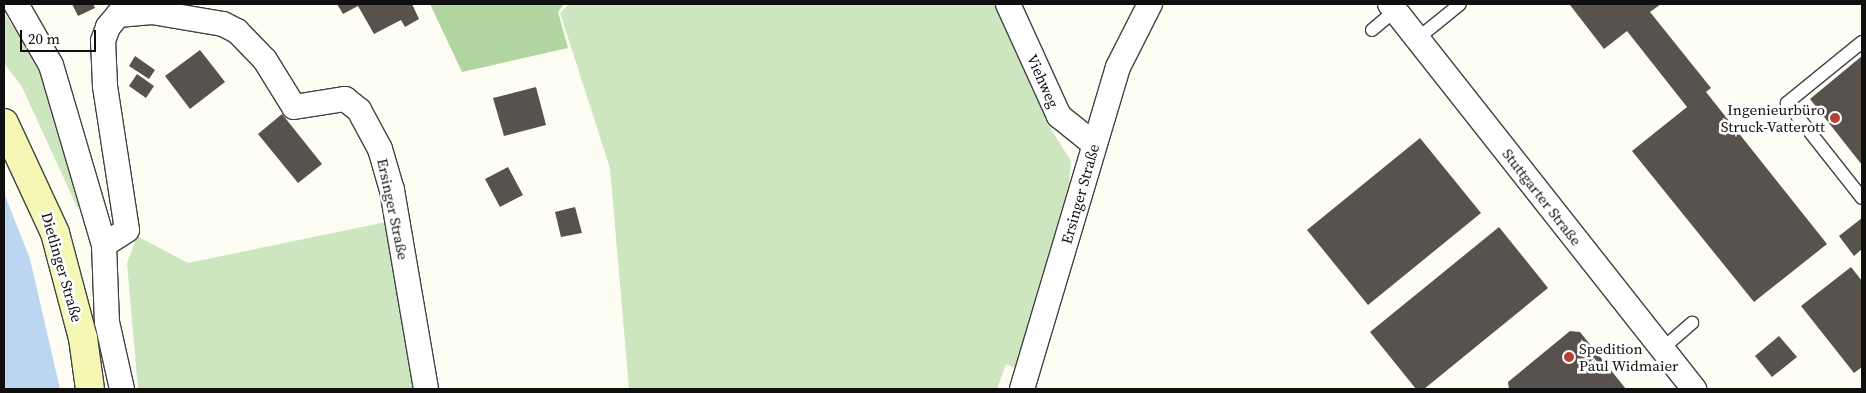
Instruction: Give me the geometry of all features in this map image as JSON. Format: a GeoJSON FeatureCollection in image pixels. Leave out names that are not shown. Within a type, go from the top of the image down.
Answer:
{"type":"FeatureCollection","features":[{"type":"Feature","properties":{"kind":"main road","name":"Dietlinger Straße"},"geometry":{"type":"LineString","coordinates":[[4,123],[55,233],[82,338],[90,389]]}},
{"type":"Feature","properties":{"kind":"street","name":"Dietlinger Straße"},"geometry":{"type":"LineString","coordinates":[[16,4],[51,65],[104,245],[107,322],[122,389]]}},
{"type":"Feature","properties":{"kind":"street","name":"Viehweg"},"geometry":{"type":"LineString","coordinates":[[1008,4],[1059,116],[1094,144]]}},
{"type":"Feature","properties":{"kind":"street","name":"Ersinger Straße"},"geometry":{"type":"LineString","coordinates":[[1022,389],[1118,66],[1150,4]]}},
{"type":"Feature","properties":{"kind":"street","name":"Stuttgarter Straße"},"geometry":{"type":"LineString","coordinates":[[1393,7],[1694,389]]}},
{"type":"Feature","properties":{"kind":"street"},"geometry":{"type":"LineString","coordinates":[[104,245],[127,230],[103,55],[108,27],[119,9]]}},
{"type":"Feature","properties":{"kind":"street","name":"Ersinger Straße"},"geometry":{"type":"LineString","coordinates":[[119,9],[209,18],[251,44],[294,107],[345,99],[353,103],[380,150],[392,190],[426,389]]}},
{"type":"Feature","properties":{"kind":"lane"},"geometry":{"type":"LineString","coordinates":[[1417,39],[1460,4]]}},
{"type":"Feature","properties":{"kind":"lane"},"geometry":{"type":"LineString","coordinates":[[1372,30],[1393,7]]}},
{"type":"Feature","properties":{"kind":"lane"},"geometry":{"type":"LineString","coordinates":[[1862,42],[1787,103],[1862,198]]}},
{"type":"Feature","properties":{"kind":"lane"},"geometry":{"type":"LineString","coordinates":[[1662,349],[1692,323]]}},
{"type":"Feature","properties":{"kind":"green space"},"geometry":{"type":"Polygon","coordinates":[[[430,4],[564,4],[558,12],[568,48],[462,72],[430,4]]]}},
{"type":"Feature","properties":{"kind":"green space"},"geometry":{"type":"Polygon","coordinates":[[[569,4],[996,4],[1008,17],[1047,123],[1071,161],[1069,184],[1015,368],[1006,364],[997,389],[629,389],[610,168],[560,13],[569,4]]]}},
{"type":"Feature","properties":{"kind":"green space"},"geometry":{"type":"Polygon","coordinates":[[[4,13],[41,69],[85,206],[77,207],[22,87],[4,63],[4,13]]]}},
{"type":"Feature","properties":{"kind":"green space"},"geometry":{"type":"Polygon","coordinates":[[[391,221],[419,389],[138,389],[127,263],[137,236],[188,263],[391,221]]]}},
{"type":"Feature","properties":{"kind":"water"},"geometry":{"type":"Polygon","coordinates":[[[4,193],[30,259],[60,389],[4,389],[4,193]]]}},
{"type":"Feature","properties":{"kind":"building"},"geometry":{"type":"Polygon","coordinates":[[[72,4],[93,4],[95,8],[78,16],[72,4]]]}},
{"type":"Feature","properties":{"kind":"building"},"geometry":{"type":"Polygon","coordinates":[[[337,4],[412,4],[419,19],[405,27],[401,20],[374,34],[358,6],[343,14],[337,4]]]}},
{"type":"Feature","properties":{"kind":"building"},"geometry":{"type":"Polygon","coordinates":[[[1661,4],[1650,12],[1711,88],[1706,92],[1827,244],[1754,302],[1632,151],[1687,107],[1627,31],[1604,49],[1570,5],[1661,4]]]}},
{"type":"Feature","properties":{"kind":"building"},"geometry":{"type":"Polygon","coordinates":[[[200,50],[225,82],[190,109],[165,76],[200,50]]]}},
{"type":"Feature","properties":{"kind":"building"},"geometry":{"type":"Polygon","coordinates":[[[135,56],[155,70],[149,79],[129,66],[135,56]]]}},
{"type":"Feature","properties":{"kind":"building"},"geometry":{"type":"Polygon","coordinates":[[[1862,56],[1862,165],[1810,99],[1862,56]]]}},
{"type":"Feature","properties":{"kind":"building"},"geometry":{"type":"Polygon","coordinates":[[[137,74],[154,86],[146,98],[129,86],[137,74]]]}},
{"type":"Feature","properties":{"kind":"building"},"geometry":{"type":"Polygon","coordinates":[[[536,87],[546,125],[504,136],[493,98],[536,87]]]}},
{"type":"Feature","properties":{"kind":"building"},"geometry":{"type":"Polygon","coordinates":[[[282,114],[322,164],[298,183],[258,134],[282,114]]]}},
{"type":"Feature","properties":{"kind":"building"},"geometry":{"type":"Polygon","coordinates":[[[1420,138],[1481,213],[1368,305],[1307,230],[1420,138]]]}},
{"type":"Feature","properties":{"kind":"building"},"geometry":{"type":"Polygon","coordinates":[[[508,167],[523,195],[500,207],[485,179],[508,167]]]}},
{"type":"Feature","properties":{"kind":"building"},"geometry":{"type":"Polygon","coordinates":[[[575,207],[582,233],[561,237],[555,212],[575,207]]]}},
{"type":"Feature","properties":{"kind":"building"},"geometry":{"type":"Polygon","coordinates":[[[1862,218],[1862,249],[1854,256],[1839,236],[1862,218]]]}},
{"type":"Feature","properties":{"kind":"building"},"geometry":{"type":"Polygon","coordinates":[[[1499,227],[1548,288],[1424,389],[1416,389],[1370,332],[1499,227]]]}},
{"type":"Feature","properties":{"kind":"building"},"geometry":{"type":"Polygon","coordinates":[[[1851,267],[1862,281],[1862,367],[1854,373],[1801,306],[1851,267]]]}},
{"type":"Feature","properties":{"kind":"building","name":"Spedition Paul Widmaier"},"geometry":{"type":"Polygon","coordinates":[[[1570,331],[1580,332],[1626,389],[1509,389],[1508,382],[1570,331]]]}},
{"type":"Feature","properties":{"kind":"building"},"geometry":{"type":"Polygon","coordinates":[[[1779,336],[1797,357],[1772,377],[1755,356],[1779,336]]]}},
{"type":"Feature","properties":{"kind":"place","name":"Ingenieurbüro Struck-Vatterott"},"geometry":{"type":"Point","coordinates":[1835,118]}},
{"type":"Feature","properties":{"kind":"place","name":"Spedition Paul Widmaier"},"geometry":{"type":"Point","coordinates":[1569,357]}}]}
